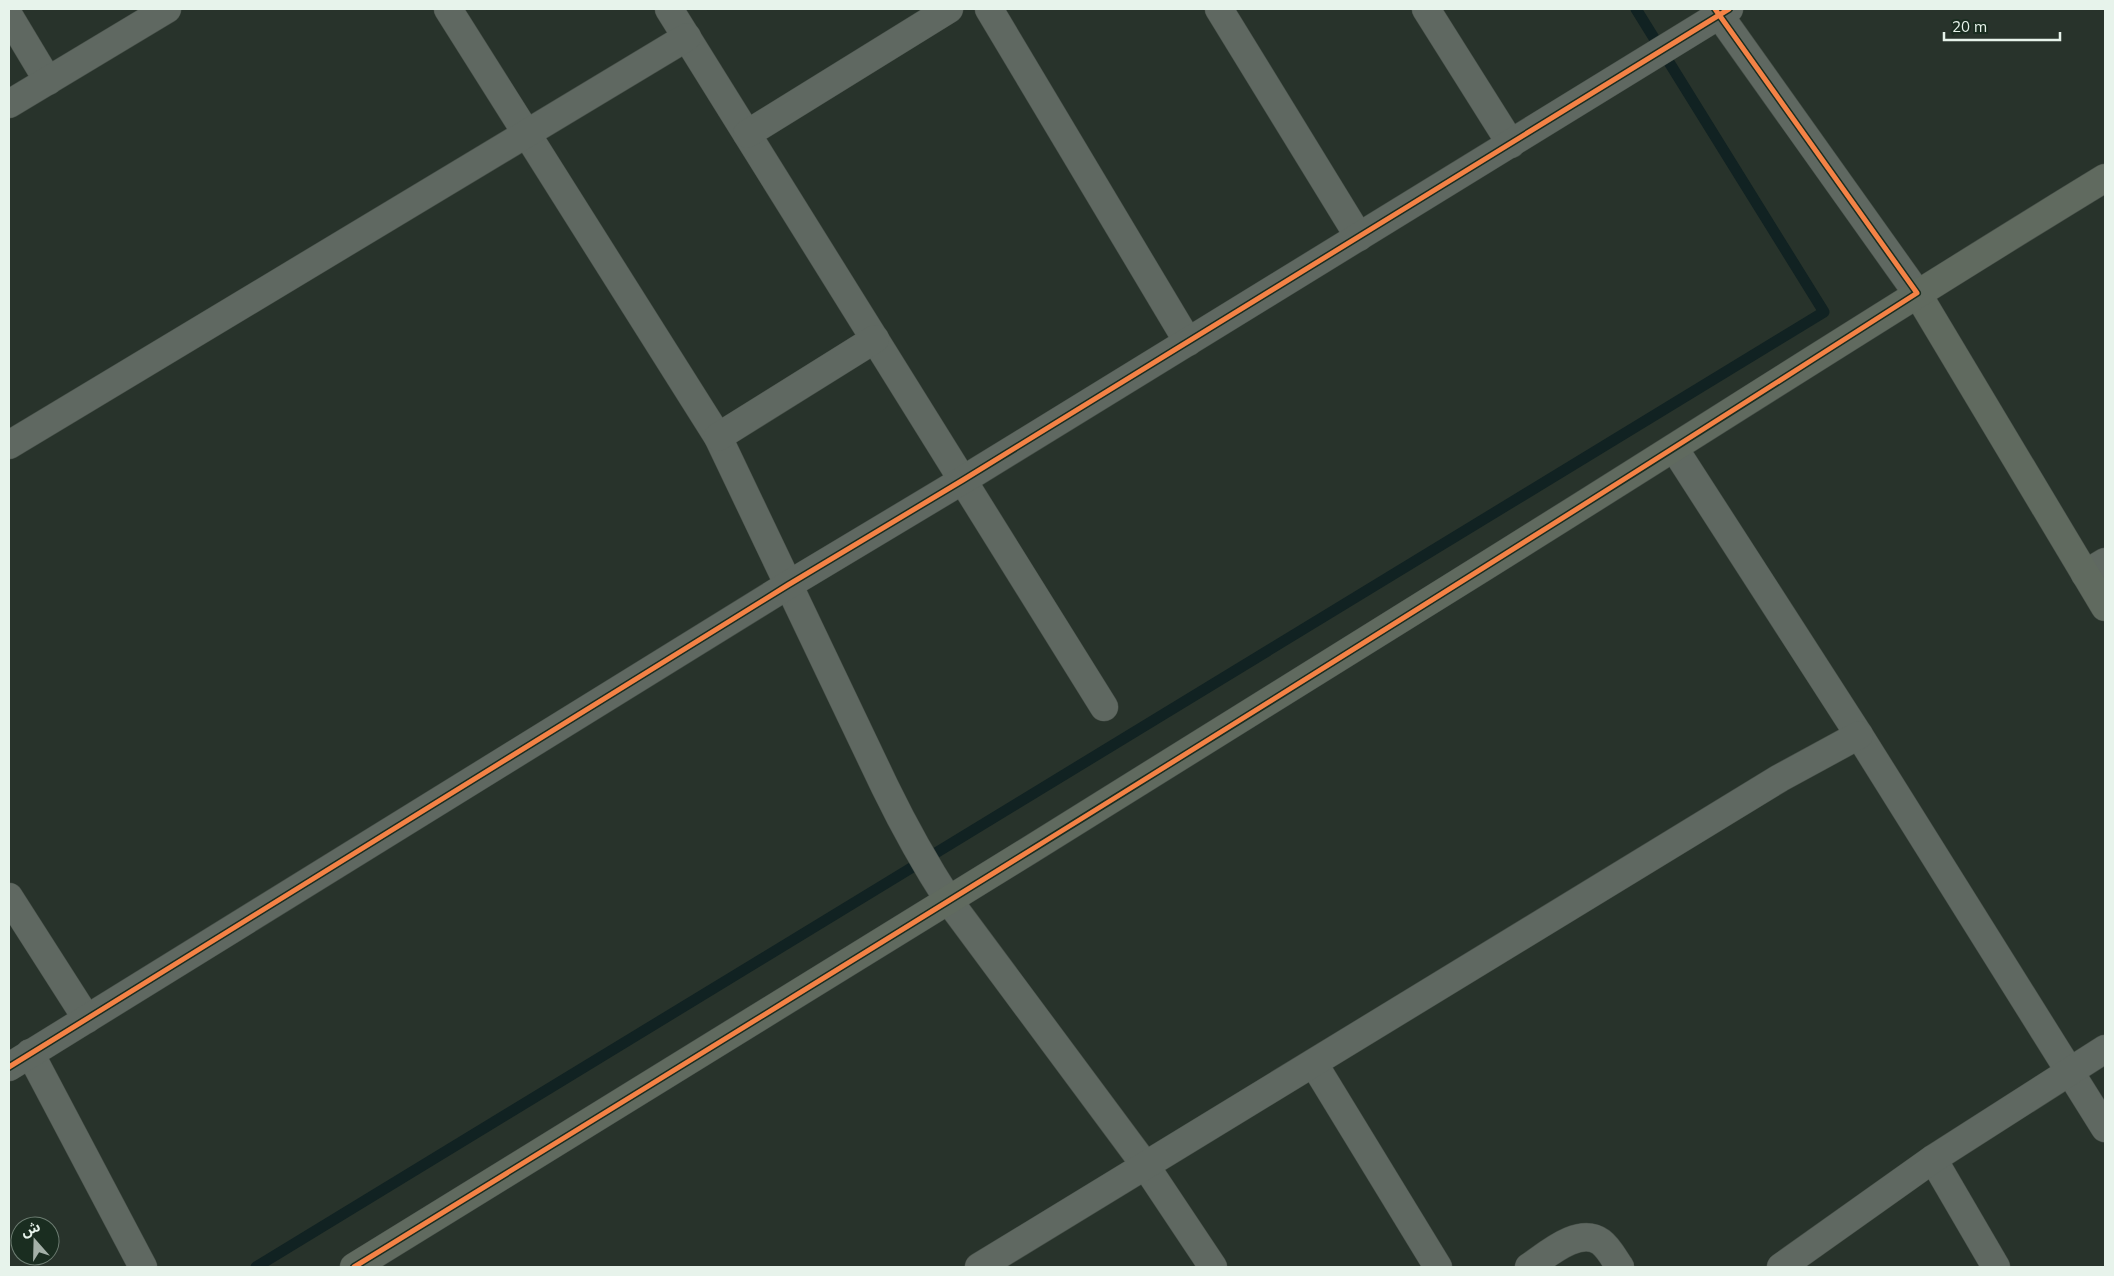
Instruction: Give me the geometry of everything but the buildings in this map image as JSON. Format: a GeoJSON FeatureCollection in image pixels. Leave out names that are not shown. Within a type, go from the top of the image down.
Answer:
{"type":"FeatureCollection","features":[{"type":"Feature","properties":{"kind":"street"},"geometry":{"type":"LineString","coordinates":[[9,104],[167,9]]}},
{"type":"Feature","properties":{"kind":"street"},"geometry":{"type":"LineString","coordinates":[[448,9],[718,437],[904,826],[949,901],[1145,1165],[1213,1267]]}},
{"type":"Feature","properties":{"kind":"street"},"geometry":{"type":"LineString","coordinates":[[669,9],[1104,707]]}},
{"type":"Feature","properties":{"kind":"street"},"geometry":{"type":"LineString","coordinates":[[747,134],[949,9]]}},
{"type":"Feature","properties":{"kind":"street"},"geometry":{"type":"LineString","coordinates":[[990,9],[1188,342]]}},
{"type":"Feature","properties":{"kind":"street"},"geometry":{"type":"LineString","coordinates":[[1219,9],[1359,237]]}},
{"type":"Feature","properties":{"kind":"street"},"geometry":{"type":"LineString","coordinates":[[1426,9],[1511,144]]}},
{"type":"Feature","properties":{"kind":"street"},"geometry":{"type":"LineString","coordinates":[[143,1267],[20,1060],[788,585],[1511,144],[1721,11],[1917,293],[2095,568],[2105,607]]}},
{"type":"Feature","properties":{"kind":"street"},"geometry":{"type":"LineString","coordinates":[[9,16],[48,81]]}},
{"type":"Feature","properties":{"kind":"street"},"geometry":{"type":"LineString","coordinates":[[9,445],[687,37]]}},
{"type":"Feature","properties":{"kind":"street"},"geometry":{"type":"LineString","coordinates":[[354,1267],[949,901],[1674,448],[1917,293],[2105,178]]}},
{"type":"Feature","properties":{"kind":"street"},"geometry":{"type":"LineString","coordinates":[[718,437],[875,339]]}},
{"type":"Feature","properties":{"kind":"street"},"geometry":{"type":"LineString","coordinates":[[1674,448],[1859,735],[2105,1128]]}},
{"type":"Feature","properties":{"kind":"street"},"geometry":{"type":"LineString","coordinates":[[979,1267],[1780,778],[1859,735]]}},
{"type":"Feature","properties":{"kind":"street"},"geometry":{"type":"LineString","coordinates":[[9,897],[87,1019]]}},
{"type":"Feature","properties":{"kind":"street"},"geometry":{"type":"LineString","coordinates":[[1781,1267],[1933,1159],[2105,1049]]}},
{"type":"Feature","properties":{"kind":"street"},"geometry":{"type":"LineString","coordinates":[[1314,1064],[1438,1267]]}},
{"type":"Feature","properties":{"kind":"street"},"geometry":{"type":"LineString","coordinates":[[1933,1159],[1996,1267]]}},
{"type":"Feature","properties":{"kind":"street"},"geometry":{"type":"LineString","coordinates":[[1529,1267],[1571,1240],[1589,1236],[1602,1243],[1620,1267]]}},
{"type":"Feature","properties":{"kind":"waterway"},"geometry":{"type":"LineString","coordinates":[[256,1267],[1824,312],[1636,9]]}},
{"type":"Feature","properties":{"kind":"cycle path"},"geometry":{"type":"LineString","coordinates":[[354,1267],[1333,662],[1917,293],[1715,9]]}},
{"type":"Feature","properties":{"kind":"cycle path"},"geometry":{"type":"LineString","coordinates":[[9,1067],[788,585],[963,480],[1729,9]]}}]}
